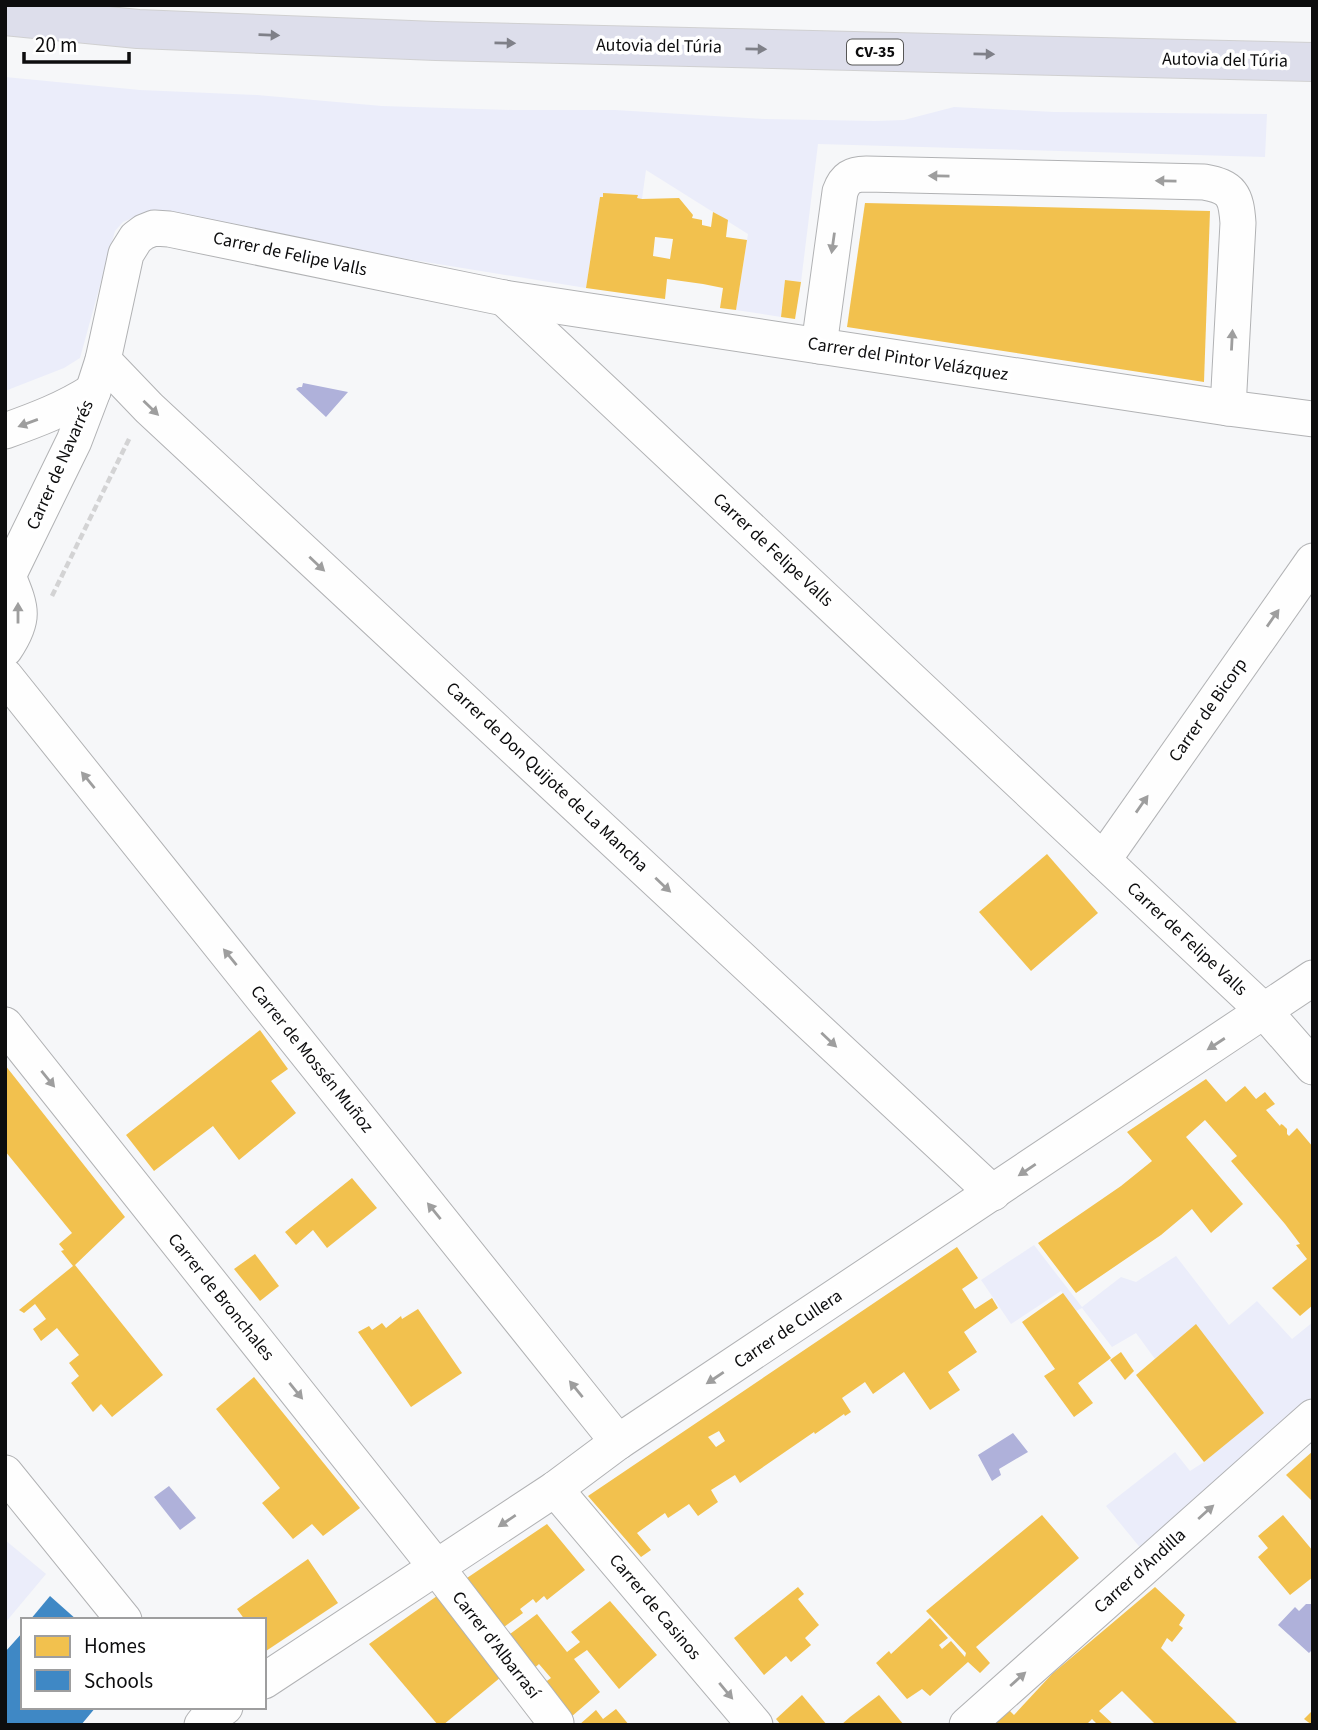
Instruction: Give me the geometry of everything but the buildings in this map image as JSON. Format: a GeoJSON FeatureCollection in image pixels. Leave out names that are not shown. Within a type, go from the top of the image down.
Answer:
{"type":"FeatureCollection","features":[{"type":"Feature","properties":{"kind":"highway","name":"Autovia del Túria"},"geometry":{"type":"LineString","coordinates":[[5,16],[138,29],[436,41],[1313,62]]}},
{"type":"Feature","properties":{"kind":"street"},"geometry":{"type":"LineString","coordinates":[[819,346],[840,192],[842,184],[856,174],[1204,182],[1220,185],[1232,193],[1237,206],[1228,408]]}},
{"type":"Feature","properties":{"kind":"street","name":"Carrer de Felipe Valls"},"geometry":{"type":"LineString","coordinates":[[136,238],[154,228],[169,229],[504,298],[1265,1012],[1313,1067]]}},
{"type":"Feature","properties":{"kind":"street","name":"Carrer de Navarrés"},"geometry":{"type":"LineString","coordinates":[[5,649],[15,634],[20,617],[18,599],[6,575],[74,441],[98,375],[126,254],[136,238]]}},
{"type":"Feature","properties":{"kind":"street","name":"Carrer del Pintor Velázquez"},"geometry":{"type":"LineString","coordinates":[[504,298],[1313,419]]}},
{"type":"Feature","properties":{"kind":"street","name":"Carrer de Navarrés"},"geometry":{"type":"LineString","coordinates":[[5,431],[73,404],[98,375]]}},
{"type":"Feature","properties":{"kind":"street","name":"Carrer de Don Quijote de La Mancha"},"geometry":{"type":"LineString","coordinates":[[98,375],[149,408],[993,1193]]}},
{"type":"Feature","properties":{"kind":"street","name":"Carrer de Bicorp"},"geometry":{"type":"LineString","coordinates":[[1103,860],[1313,561]]}},
{"type":"Feature","properties":{"kind":"street","name":"Carrer de Mossén Muñoz"},"geometry":{"type":"LineString","coordinates":[[5,677],[618,1442]]}},
{"type":"Feature","properties":{"kind":"street","name":"Carrer de Cullera"},"geometry":{"type":"LineString","coordinates":[[266,1680],[555,1489],[618,1442],[1313,978]]}},
{"type":"Feature","properties":{"kind":"street","name":"Carrer de Bronchales"},"geometry":{"type":"LineString","coordinates":[[5,1026],[437,1568]]}},
{"type":"Feature","properties":{"kind":"street","name":"Carrer d'Andilla"},"geometry":{"type":"LineString","coordinates":[[967,1725],[1313,1417]]}},
{"type":"Feature","properties":{"kind":"street"},"geometry":{"type":"LineString","coordinates":[[5,1473],[122,1618]]}},
{"type":"Feature","properties":{"kind":"street","name":"Carrer de Casinos"},"geometry":{"type":"LineString","coordinates":[[555,1489],[755,1725]]}},
{"type":"Feature","properties":{"kind":"street","name":"Carrer d'Albarrasí"},"geometry":{"type":"LineString","coordinates":[[437,1568],[556,1723]]}},
{"type":"Feature","properties":{"kind":"path"},"geometry":{"type":"LineString","coordinates":[[52,596],[135,428]]}},
{"type":"Feature","properties":{"kind":"shaded area"},"geometry":{"type":"Polygon","coordinates":[[[5,77],[140,90],[257,95],[382,106],[615,110],[765,119],[904,120],[954,107],[1054,112],[1267,114],[1265,157],[818,144],[801,282],[785,280],[781,317],[736,310],[748,234],[646,170],[642,199],[637,198],[637,195],[613,193],[600,198],[586,288],[290,240],[144,213],[123,222],[115,231],[80,358],[64,368],[5,391],[5,77]]]}},
{"type":"Feature","properties":{"kind":"shaded area"},"geometry":{"type":"Polygon","coordinates":[[[1034,1245],[1082,1307],[1121,1277],[1136,1282],[1176,1256],[1229,1325],[1257,1301],[1292,1339],[1313,1322],[1313,1410],[1151,1561],[1106,1506],[1175,1452],[1190,1471],[1204,1462],[1196,1325],[1155,1359],[1136,1333],[1112,1347],[1082,1308],[1076,1311],[1061,1291],[1011,1324],[981,1280],[1034,1245]]]}},
{"type":"Feature","properties":{"kind":"shaded area"},"geometry":{"type":"Polygon","coordinates":[[[5,1540],[46,1574],[5,1623],[5,1540]]]}},
{"type":"Feature","properties":{"kind":"water"},"geometry":{"type":"Polygon","coordinates":[[[303,383],[348,392],[326,417],[296,389],[302,387],[303,383]]]}},
{"type":"Feature","properties":{"kind":"water"},"geometry":{"type":"Polygon","coordinates":[[[1013,1433],[1028,1452],[999,1469],[1001,1475],[992,1481],[978,1455],[1013,1433]]]}},
{"type":"Feature","properties":{"kind":"water"},"geometry":{"type":"Polygon","coordinates":[[[169,1486],[196,1518],[180,1530],[154,1497],[169,1486]]]}},
{"type":"Feature","properties":{"kind":"water"},"geometry":{"type":"Polygon","coordinates":[[[1306,1604],[1313,1604],[1313,1649],[1309,1653],[1278,1625],[1295,1607],[1299,1611],[1306,1604]]]}}]}
